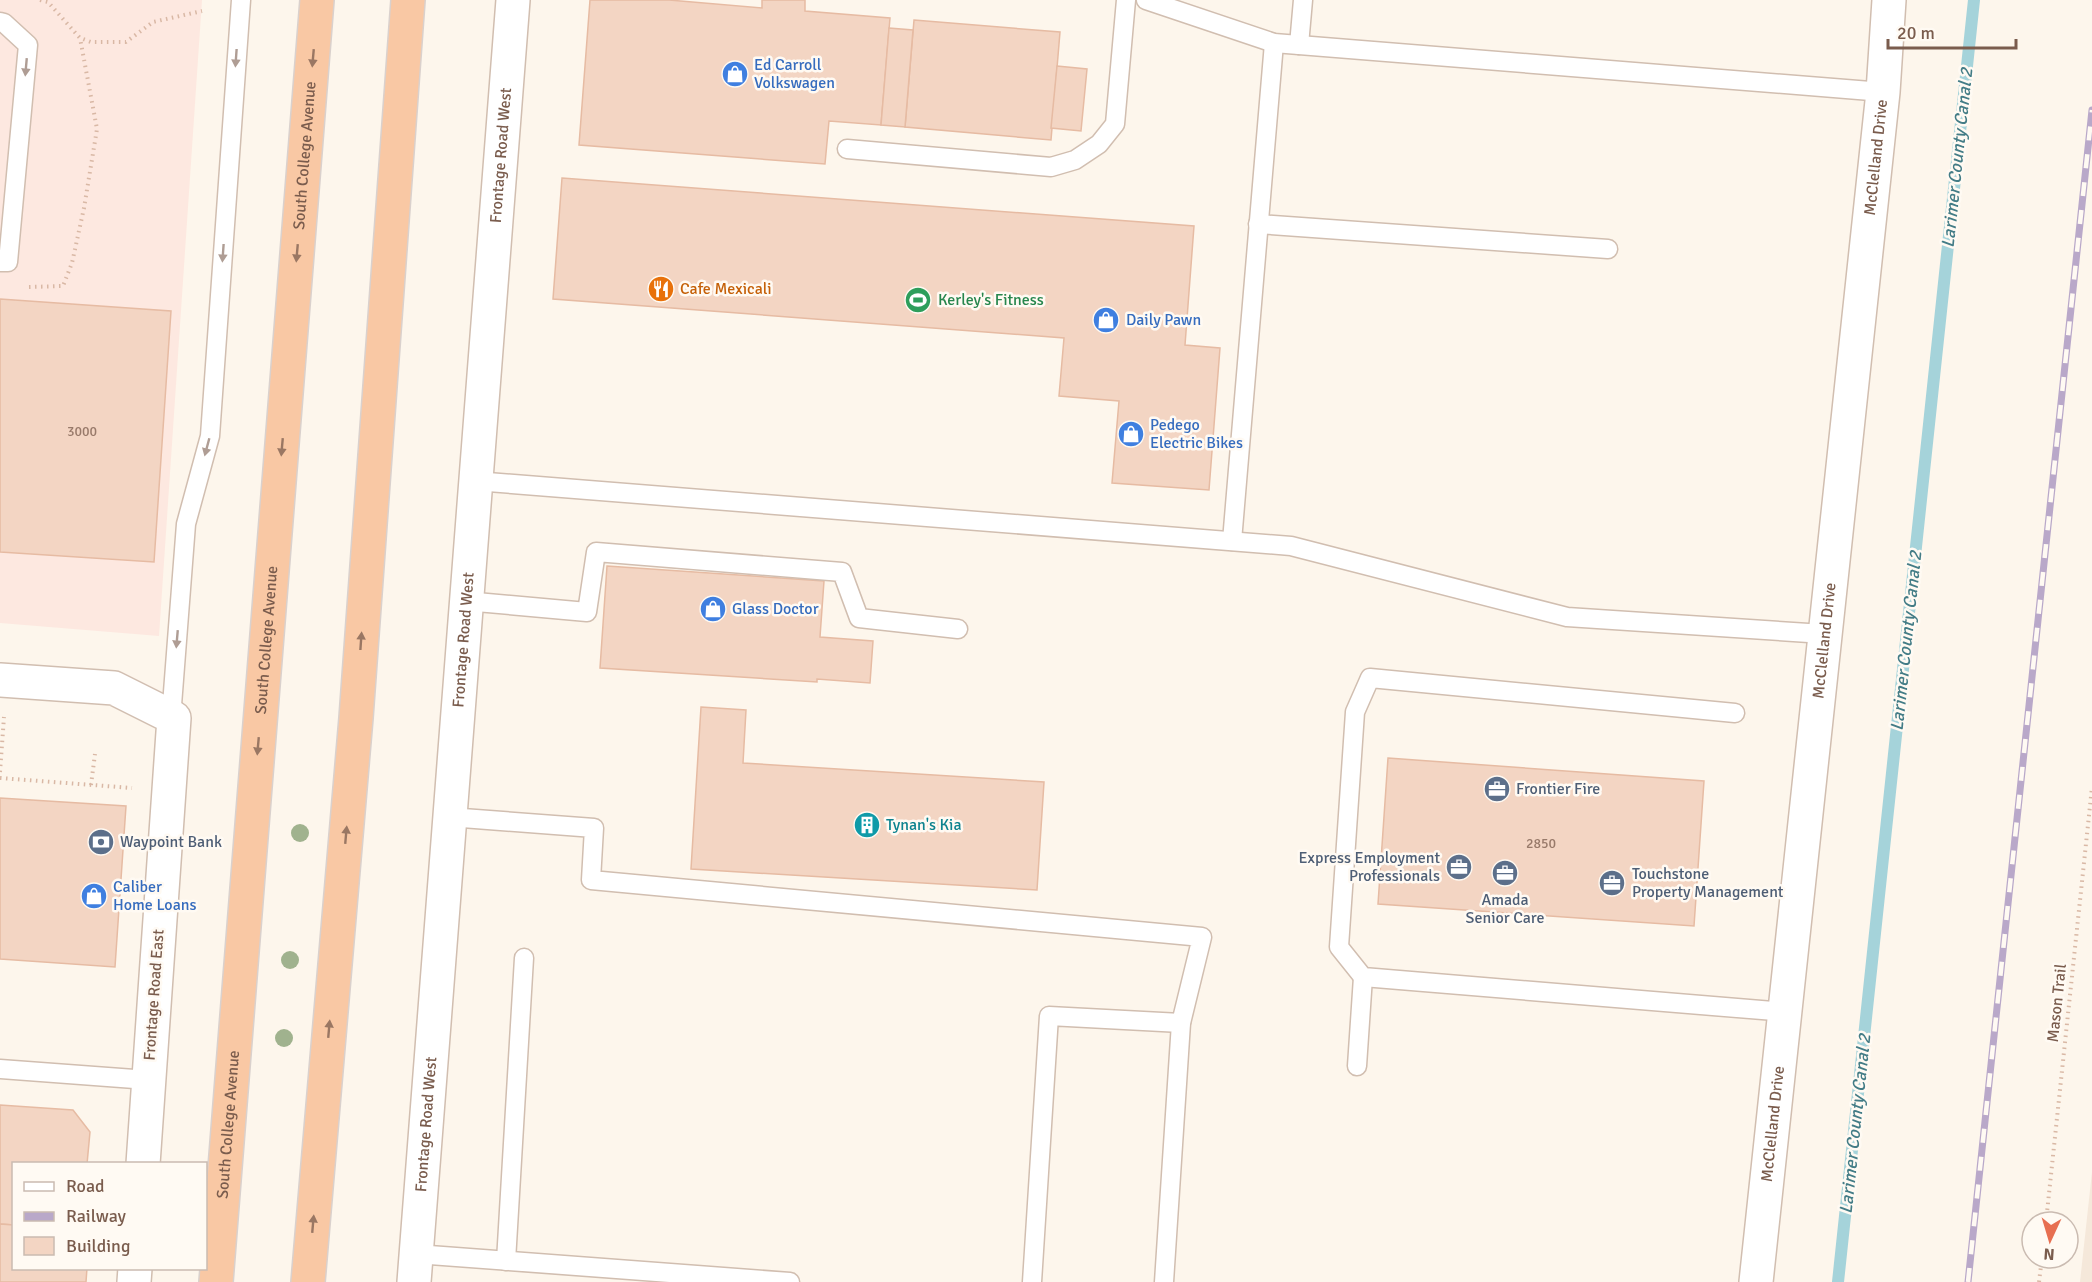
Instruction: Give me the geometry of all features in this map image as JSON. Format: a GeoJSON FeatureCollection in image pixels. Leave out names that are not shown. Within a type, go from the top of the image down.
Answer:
{"type":"FeatureCollection","features":[{"type":"Feature","properties":{"kind":"highway","name":"South College Avenue"},"geometry":{"type":"LineString","coordinates":[[216,1282],[317,0]]}},
{"type":"Feature","properties":{"kind":"highway"},"geometry":{"type":"LineString","coordinates":[[308,1282],[355,730],[408,0]]}},
{"type":"Feature","properties":{"kind":"street","name":"Frontage Road West"},"geometry":{"type":"LineString","coordinates":[[415,1268],[513,0]]}},
{"type":"Feature","properties":{"kind":"street","name":"McClelland Drive"},"geometry":{"type":"LineString","coordinates":[[1756,1282],[1883,92],[1889,0]]}},
{"type":"Feature","properties":{"kind":"street"},"geometry":{"type":"LineString","coordinates":[[2,695],[114,688],[172,718]]}},
{"type":"Feature","properties":{"kind":"street","name":"Frontage Road East"},"geometry":{"type":"LineString","coordinates":[[143,1162],[172,718]]}},
{"type":"Feature","properties":{"kind":"lane"},"geometry":{"type":"LineString","coordinates":[[172,718],[186,524],[210,436],[240,0]]}},
{"type":"Feature","properties":{"kind":"lane"},"geometry":{"type":"LineString","coordinates":[[847,149],[1051,166],[1075,160],[1099,144],[1115,124],[1126,0]]}},
{"type":"Feature","properties":{"kind":"lane"},"geometry":{"type":"LineString","coordinates":[[1146,0],[1170,4],[1274,43],[1883,92]]}},
{"type":"Feature","properties":{"kind":"lane"},"geometry":{"type":"LineString","coordinates":[[1299,45],[1303,0]]}},
{"type":"Feature","properties":{"kind":"lane"},"geometry":{"type":"LineString","coordinates":[[0,22],[4,22],[28,45],[8,262],[0,262]]}},
{"type":"Feature","properties":{"kind":"lane"},"geometry":{"type":"LineString","coordinates":[[1232,541],[1274,43]]}},
{"type":"Feature","properties":{"kind":"lane"},"geometry":{"type":"LineString","coordinates":[[1258,224],[1608,249]]}},
{"type":"Feature","properties":{"kind":"lane"},"geometry":{"type":"LineString","coordinates":[[475,481],[1291,546],[1567,617],[1824,634]]}},
{"type":"Feature","properties":{"kind":"lane"},"geometry":{"type":"LineString","coordinates":[[465,601],[587,612],[596,552],[842,572],[859,618],[958,628]]}},
{"type":"Feature","properties":{"kind":"lane"},"geometry":{"type":"LineString","coordinates":[[1357,1066],[1363,977],[1339,947],[1355,712],[1370,678],[1735,713]]}},
{"type":"Feature","properties":{"kind":"lane"},"geometry":{"type":"LineString","coordinates":[[449,817],[594,828],[591,879],[1202,937],[1181,1023],[1164,1282]]}},
{"type":"Feature","properties":{"kind":"lane"},"geometry":{"type":"LineString","coordinates":[[506,1261],[524,958]]}},
{"type":"Feature","properties":{"kind":"lane"},"geometry":{"type":"LineString","coordinates":[[1363,977],[1785,1012]]}},
{"type":"Feature","properties":{"kind":"lane"},"geometry":{"type":"LineString","coordinates":[[1032,1282],[1048,1016],[1181,1023]]}},
{"type":"Feature","properties":{"kind":"lane"},"geometry":{"type":"LineString","coordinates":[[0,1069],[148,1080]]}},
{"type":"Feature","properties":{"kind":"lane"},"geometry":{"type":"LineString","coordinates":[[415,1268],[506,1261],[781,1282]]}},
{"type":"Feature","properties":{"kind":"path"},"geometry":{"type":"LineString","coordinates":[[40,0],[48,2],[80,38],[92,42],[126,42],[153,22],[202,11]]}},
{"type":"Feature","properties":{"kind":"path"},"geometry":{"type":"LineString","coordinates":[[21,287],[63,286],[72,263],[97,129],[80,38]]}},
{"type":"Feature","properties":{"kind":"path"},"geometry":{"type":"LineString","coordinates":[[0,772],[2,695]]}},
{"type":"Feature","properties":{"kind":"path"},"geometry":{"type":"LineString","coordinates":[[91,785],[95,754]]}},
{"type":"Feature","properties":{"kind":"path"},"geometry":{"type":"LineString","coordinates":[[0,778],[139,788]]}},
{"type":"Feature","properties":{"kind":"path","name":"Mason Trail"},"geometry":{"type":"LineString","coordinates":[[2047,1210],[2092,787]]}},
{"type":"Feature","properties":{"kind":"shaded area"},"geometry":{"type":"Polygon","coordinates":[[[0,0],[202,0],[159,636],[0,623],[0,0]]]}},
{"type":"Feature","properties":{"kind":"shaded area"},"geometry":{"type":"Polygon","coordinates":[[[2092,1172],[2092,1282],[2080,1282],[2092,1172]]]}},
{"type":"Feature","properties":{"kind":"building","name":"Ed Carroll Volkswagen"},"geometry":{"type":"Polygon","coordinates":[[[590,0],[669,0],[762,8],[762,0],[805,0],[805,11],[890,18],[881,125],[829,121],[825,164],[579,145],[590,0]]]}},
{"type":"Feature","properties":{"kind":"building"},"geometry":{"type":"Polygon","coordinates":[[[914,20],[1060,32],[1051,140],[905,127],[914,20]]]}},
{"type":"Feature","properties":{"kind":"building"},"geometry":{"type":"Polygon","coordinates":[[[889,28],[913,30],[905,127],[881,125],[889,28]]]}},
{"type":"Feature","properties":{"kind":"building"},"geometry":{"type":"Polygon","coordinates":[[[1057,66],[1087,69],[1081,131],[1051,128],[1057,66]]]}},
{"type":"Feature","properties":{"kind":"building"},"geometry":{"type":"Polygon","coordinates":[[[562,178],[1194,226],[1185,345],[1220,348],[1209,490],[1112,483],[1119,401],[1059,396],[1064,338],[553,299],[562,178]]]}},
{"type":"Feature","properties":{"kind":"building"},"geometry":{"type":"Polygon","coordinates":[[[0,299],[171,311],[154,562],[0,552],[0,299]]]}},
{"type":"Feature","properties":{"kind":"building","name":"Glass Doctor"},"geometry":{"type":"Polygon","coordinates":[[[607,566],[824,581],[820,637],[873,641],[870,683],[817,679],[817,682],[600,668],[607,566]]]}},
{"type":"Feature","properties":{"kind":"building","name":"Tynan's Kia"},"geometry":{"type":"Polygon","coordinates":[[[701,707],[746,710],[743,763],[1044,782],[1037,890],[691,869],[701,707]]]}},
{"type":"Feature","properties":{"kind":"building"},"geometry":{"type":"Polygon","coordinates":[[[1388,758],[1704,781],[1694,926],[1378,904],[1388,758]]]}},
{"type":"Feature","properties":{"kind":"building"},"geometry":{"type":"Polygon","coordinates":[[[0,798],[126,806],[115,967],[0,959],[0,798]]]}},
{"type":"Feature","properties":{"kind":"building"},"geometry":{"type":"Polygon","coordinates":[[[0,1105],[73,1110],[90,1132],[87,1162],[12,1162],[12,1225],[0,1224],[0,1105]]]}},
{"type":"Feature","properties":{"kind":"building"},"geometry":{"type":"Polygon","coordinates":[[[0,1224],[12,1225],[12,1270],[87,1270],[86,1282],[0,1282],[0,1224]]]}},
{"type":"Feature","properties":{"kind":"waterway","name":"Larimer County Canal 2"},"geometry":{"type":"LineString","coordinates":[[1838,1282],[1974,0]]}},
{"type":"Feature","properties":{"kind":"railway"},"geometry":{"type":"LineString","coordinates":[[1968,1282],[2092,110]]}},
{"type":"Feature","properties":{"kind":"place","name":"Ed Carroll Volkswagen"},"geometry":{"type":"Point","coordinates":[735,74]}},
{"type":"Feature","properties":{"kind":"place","name":"Cafe Mexicali"},"geometry":{"type":"Point","coordinates":[661,289]}},
{"type":"Feature","properties":{"kind":"place","name":"Kerley's Fitness"},"geometry":{"type":"Point","coordinates":[918,300]}},
{"type":"Feature","properties":{"kind":"place","name":"Daily Pawn"},"geometry":{"type":"Point","coordinates":[1106,320]}},
{"type":"Feature","properties":{"kind":"place","name":"Pedego Electric Bikes"},"geometry":{"type":"Point","coordinates":[1131,434]}},
{"type":"Feature","properties":{"kind":"place","name":"Glass Doctor"},"geometry":{"type":"Point","coordinates":[713,609]}},
{"type":"Feature","properties":{"kind":"place","name":"Frontier Fire"},"geometry":{"type":"Point","coordinates":[1497,789]}},
{"type":"Feature","properties":{"kind":"place","name":"Tynan's Kia"},"geometry":{"type":"Point","coordinates":[867,825]}},
{"type":"Feature","properties":{"kind":"place","name":"Waypoint Bank"},"geometry":{"type":"Point","coordinates":[101,842]}},
{"type":"Feature","properties":{"kind":"place","name":"Express Employment Professionals"},"geometry":{"type":"Point","coordinates":[1459,867]}},
{"type":"Feature","properties":{"kind":"place","name":"Amada Senior Care"},"geometry":{"type":"Point","coordinates":[1505,873]}},
{"type":"Feature","properties":{"kind":"place","name":"Touchstone Property Management"},"geometry":{"type":"Point","coordinates":[1612,883]}},
{"type":"Feature","properties":{"kind":"place","name":"Caliber Home Loans"},"geometry":{"type":"Point","coordinates":[94,896]}}]}
